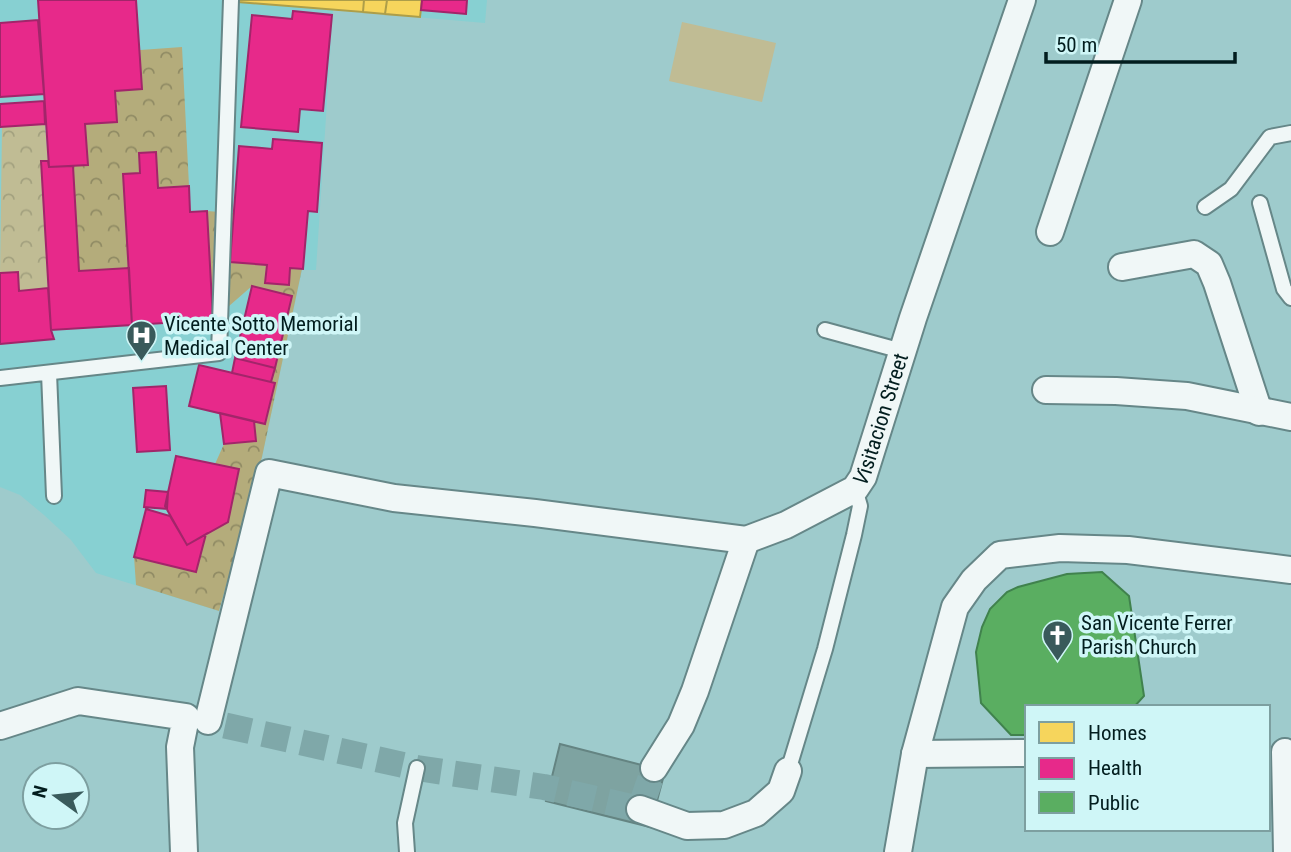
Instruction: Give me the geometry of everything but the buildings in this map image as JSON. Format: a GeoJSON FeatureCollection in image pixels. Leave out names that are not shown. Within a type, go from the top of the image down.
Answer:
{"type":"FeatureCollection","features":[{"type":"Feature","properties":{"kind":"street","name":"Visitacion Street"},"geometry":{"type":"LineString","coordinates":[[746,540],[786,524],[855,489],[863,477],[902,351],[1022,0]]}},
{"type":"Feature","properties":{"kind":"street"},"geometry":{"type":"LineString","coordinates":[[1050,232],[1128,0]]}},
{"type":"Feature","properties":{"kind":"street"},"geometry":{"type":"LineString","coordinates":[[1122,267],[1194,254],[1209,264],[1259,412]]}},
{"type":"Feature","properties":{"kind":"street"},"geometry":{"type":"LineString","coordinates":[[1046,390],[1187,396],[1259,412],[1291,416]]}},
{"type":"Feature","properties":{"kind":"street"},"geometry":{"type":"LineString","coordinates":[[184,852],[180,747],[197,719],[269,473],[394,499],[535,513],[746,540],[695,691],[681,725],[654,768]]}},
{"type":"Feature","properties":{"kind":"street"},"geometry":{"type":"LineString","coordinates":[[898,852],[915,754],[955,607],[974,580],[1000,555],[1060,548],[1128,550],[1291,570]]}},
{"type":"Feature","properties":{"kind":"street"},"geometry":{"type":"LineString","coordinates":[[0,726],[78,701],[197,719]]}},
{"type":"Feature","properties":{"kind":"street"},"geometry":{"type":"LineString","coordinates":[[1281,752],[1287,852]]}},
{"type":"Feature","properties":{"kind":"street"},"geometry":{"type":"LineString","coordinates":[[915,754],[1025,753]]}},
{"type":"Feature","properties":{"kind":"street"},"geometry":{"type":"LineString","coordinates":[[640,809],[687,826],[723,825],[756,813],[781,791],[788,771]]}},
{"type":"Feature","properties":{"kind":"lane"},"geometry":{"type":"LineString","coordinates":[[0,378],[219,353],[231,0]]}},
{"type":"Feature","properties":{"kind":"lane"},"geometry":{"type":"LineString","coordinates":[[1205,207],[1231,189],[1270,136],[1291,132]]}},
{"type":"Feature","properties":{"kind":"lane"},"geometry":{"type":"LineString","coordinates":[[1260,204],[1284,289],[1291,298]]}},
{"type":"Feature","properties":{"kind":"lane"},"geometry":{"type":"LineString","coordinates":[[825,330],[902,351]]}},
{"type":"Feature","properties":{"kind":"lane"},"geometry":{"type":"LineString","coordinates":[[49,373],[54,495]]}},
{"type":"Feature","properties":{"kind":"lane"},"geometry":{"type":"LineString","coordinates":[[788,771],[825,649],[854,535],[860,506],[855,489]]}},
{"type":"Feature","properties":{"kind":"lane"},"geometry":{"type":"LineString","coordinates":[[407,852],[405,823],[418,768]]}},
{"type":"Feature","properties":{"kind":"shaded area","name":"Vicente Sotto Memorial Medical Center"},"geometry":{"type":"Polygon","coordinates":[[[0,0],[487,0],[485,23],[333,10],[316,270],[302,270],[262,457],[219,611],[96,573],[71,540],[44,515],[20,495],[0,487],[0,0]]]}},
{"type":"Feature","properties":{"kind":"green space"},"geometry":{"type":"Polygon","coordinates":[[[682,22],[776,43],[762,102],[669,81],[682,22]]]}},
{"type":"Feature","properties":{"kind":"green space"},"geometry":{"type":"Polygon","coordinates":[[[182,47],[189,186],[158,188],[140,173],[124,175],[129,268],[79,271],[73,166],[88,165],[85,124],[117,122],[115,91],[142,89],[140,50],[182,47]]]}},
{"type":"Feature","properties":{"kind":"green space"},"geometry":{"type":"Polygon","coordinates":[[[45,124],[48,161],[41,162],[48,288],[19,291],[18,272],[0,273],[2,127],[45,124]]]}},
{"type":"Feature","properties":{"kind":"green space"},"geometry":{"type":"Polygon","coordinates":[[[207,211],[234,213],[267,265],[266,283],[289,285],[290,268],[302,269],[262,457],[219,611],[136,585],[134,557],[196,572],[206,534],[228,522],[239,470],[215,464],[224,444],[256,441],[254,421],[266,423],[275,384],[271,382],[292,296],[252,286],[213,320],[207,211]]]}},
{"type":"Feature","properties":{"kind":"tunnel"},"geometry":{"type":"LineString","coordinates":[[187,717],[417,768],[544,787],[640,809],[654,768]]}},
{"type":"Feature","properties":{"kind":"place","name":"Vicente Sotto Memorial Medical Center"},"geometry":{"type":"Point","coordinates":[141,363]}},
{"type":"Feature","properties":{"kind":"place","name":"San Vicente Ferrer Parish Church"},"geometry":{"type":"Point","coordinates":[1058,662]}}]}
